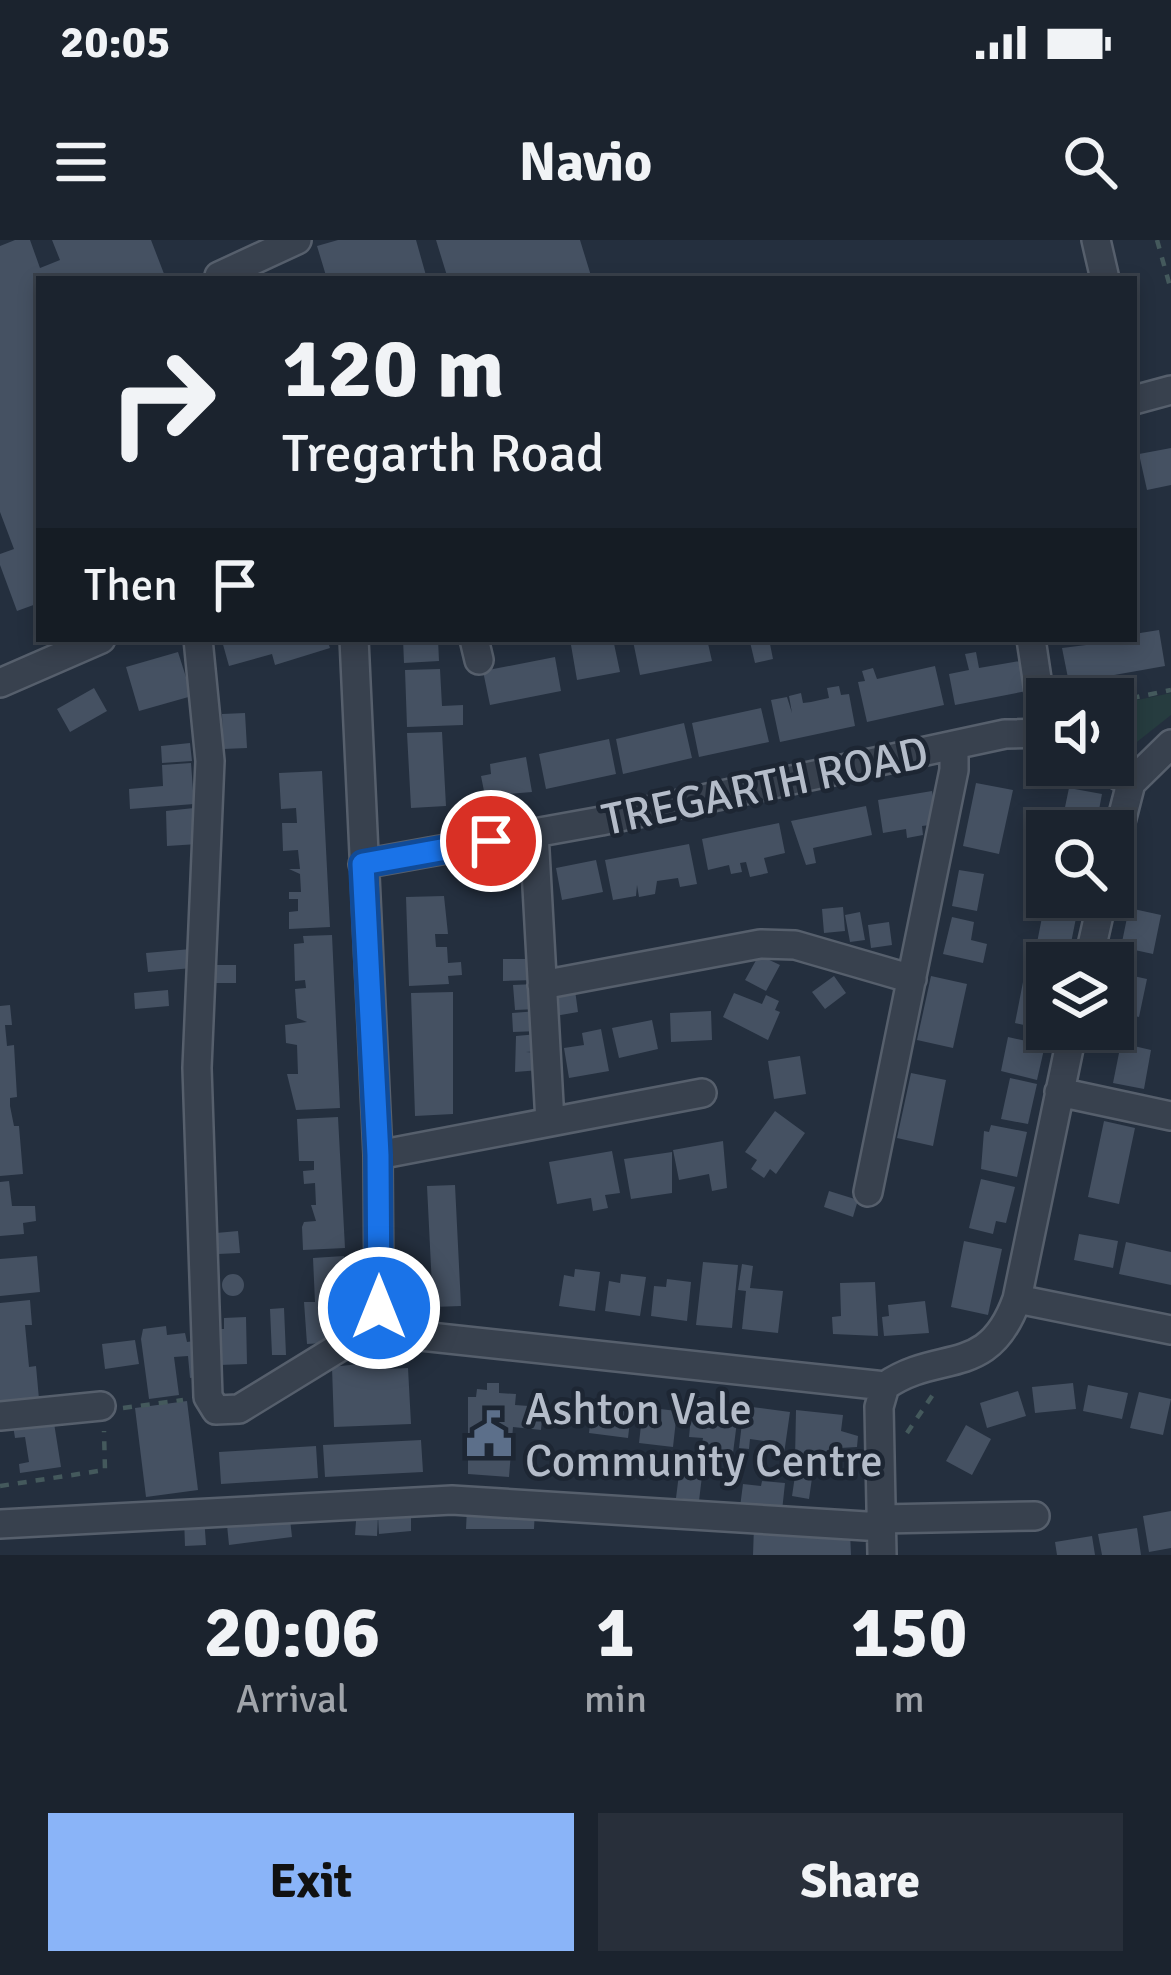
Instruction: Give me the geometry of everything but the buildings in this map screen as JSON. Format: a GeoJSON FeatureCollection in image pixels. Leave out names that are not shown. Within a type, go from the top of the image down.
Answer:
{"type":"FeatureCollection","features":[{"type":"Feature","properties":{"kind":"street"},"geometry":{"type":"LineString","coordinates":[[234,275],[297,240]]}},
{"type":"Feature","properties":{"kind":"street"},"geometry":{"type":"LineString","coordinates":[[1096,240],[1104,276]]}},
{"type":"Feature","properties":{"kind":"street"},"geometry":{"type":"LineString","coordinates":[[1137,399],[1171,390]]}},
{"type":"Feature","properties":{"kind":"street"},"geometry":{"type":"LineString","coordinates":[[0,683],[94,642]]}},
{"type":"Feature","properties":{"kind":"street"},"geometry":{"type":"LineString","coordinates":[[198,642],[210,761],[197,1068],[208,1397],[215,1410],[239,1409],[384,1320]]}},
{"type":"Feature","properties":{"kind":"street"},"geometry":{"type":"LineString","coordinates":[[354,642],[378,1155],[379,1308],[384,1320],[402,1334],[885,1386]]}},
{"type":"Feature","properties":{"kind":"street"},"geometry":{"type":"LineString","coordinates":[[1031,642],[1037,678]]}},
{"type":"Feature","properties":{"kind":"street","name":"TREGARTH ROAD"},"geometry":{"type":"LineString","coordinates":[[363,864],[954,745],[1026,736]]}},
{"type":"Feature","properties":{"kind":"street"},"geometry":{"type":"LineString","coordinates":[[1134,780],[1171,744]]}},
{"type":"Feature","properties":{"kind":"street","name":"TREGARTH ROAD"},"geometry":{"type":"LineString","coordinates":[[868,1192],[954,770],[954,745]]}},
{"type":"Feature","properties":{"kind":"street"},"geometry":{"type":"LineString","coordinates":[[534,833],[550,1122]]}},
{"type":"Feature","properties":{"kind":"street"},"geometry":{"type":"LineString","coordinates":[[542,985],[760,944],[795,945],[912,979]]}},
{"type":"Feature","properties":{"kind":"street"},"geometry":{"type":"LineString","coordinates":[[882,1534],[879,1408],[885,1386],[905,1372],[945,1366],[990,1346],[1006,1329],[1017,1299],[1068,1050]]}},
{"type":"Feature","properties":{"kind":"street"},"geometry":{"type":"LineString","coordinates":[[1059,1092],[1171,1116]]}},
{"type":"Feature","properties":{"kind":"street"},"geometry":{"type":"LineString","coordinates":[[378,1155],[702,1093]]}},
{"type":"Feature","properties":{"kind":"street"},"geometry":{"type":"LineString","coordinates":[[1017,1299],[1171,1330]]}},
{"type":"Feature","properties":{"kind":"street"},"geometry":{"type":"LineString","coordinates":[[0,1416],[103,1415]]}},
{"type":"Feature","properties":{"kind":"street"},"geometry":{"type":"LineString","coordinates":[[0,1523],[452,1500],[882,1534],[1035,1516]]}},
{"type":"Feature","properties":{"kind":"path"},"geometry":{"type":"LineString","coordinates":[[1157,240],[1171,290]]}},
{"type":"Feature","properties":{"kind":"path"},"geometry":{"type":"LineString","coordinates":[[1134,698],[1171,690]]}},
{"type":"Feature","properties":{"kind":"path"},"geometry":{"type":"LineString","coordinates":[[880,1458],[901,1442],[936,1391],[945,1366]]}},
{"type":"Feature","properties":{"kind":"path"},"geometry":{"type":"LineString","coordinates":[[0,1486],[105,1469],[103,1415],[208,1397]]}},
{"type":"Feature","properties":{"kind":"green space"},"geometry":{"type":"Polygon","coordinates":[[[1171,693],[1171,715],[1134,744],[1134,701],[1171,693]]]}},
{"type":"Feature","properties":{"kind":"place","name":"Ashton Vale Community Centre"},"geometry":{"type":"Point","coordinates":[489,1434]}},
{"type":"Feature","properties":{"kind":"route"},"geometry":{"type":"LineString","coordinates":[[379,1308],[378,1155],[363,864],[491,841]]}}]}
